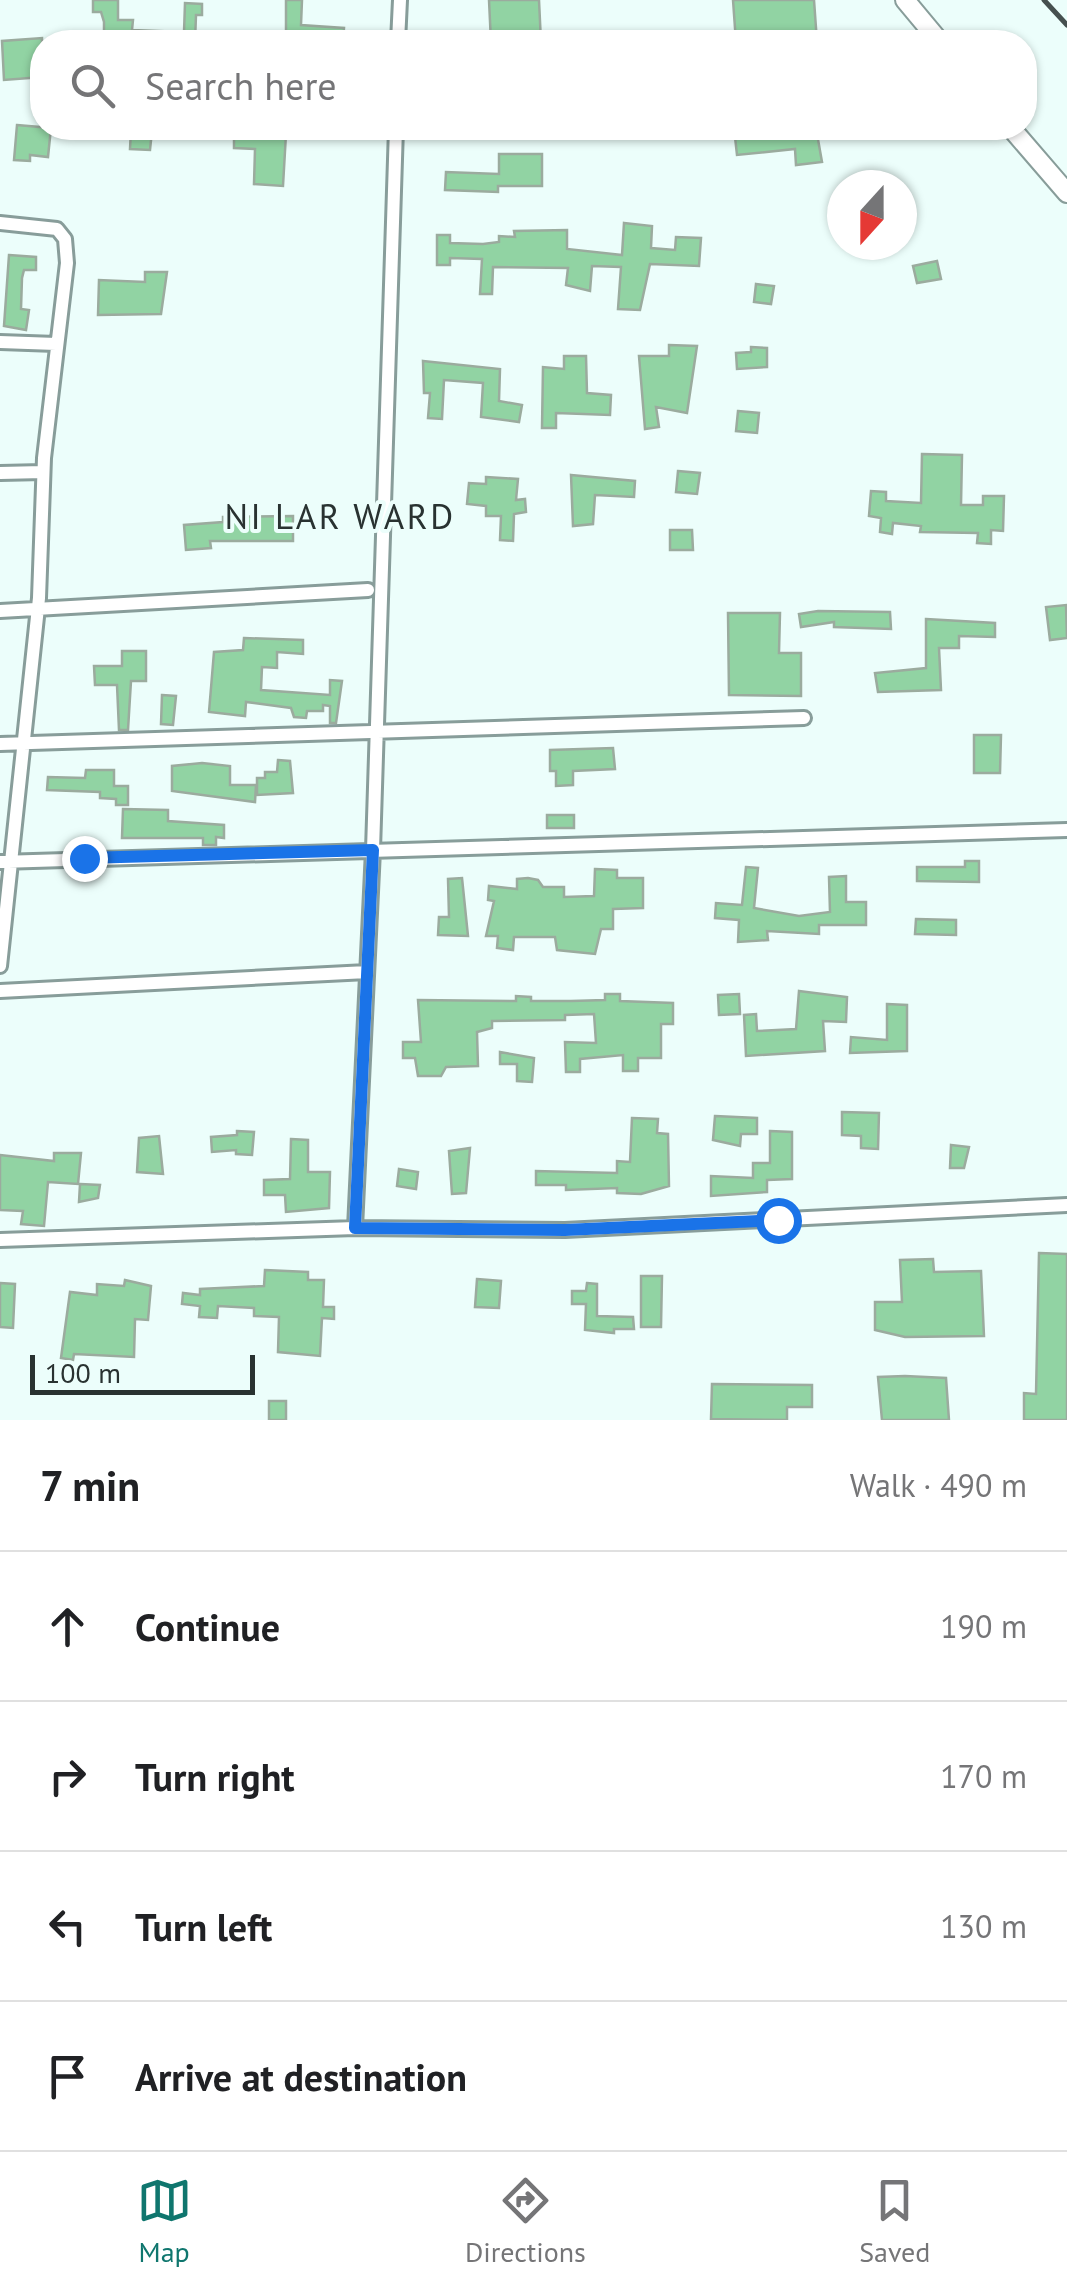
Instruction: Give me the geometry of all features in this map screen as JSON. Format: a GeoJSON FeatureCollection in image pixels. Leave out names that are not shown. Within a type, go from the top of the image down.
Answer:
{"type":"FeatureCollection","features":[{"type":"Feature","properties":{"kind":"street"},"geometry":{"type":"LineString","coordinates":[[399,30],[400,0]]}},
{"type":"Feature","properties":{"kind":"street"},"geometry":{"type":"LineString","coordinates":[[905,0],[930,30]]}},
{"type":"Feature","properties":{"kind":"street"},"geometry":{"type":"LineString","coordinates":[[355,1228],[373,850],[396,140]]}},
{"type":"Feature","properties":{"kind":"street"},"geometry":{"type":"LineString","coordinates":[[1022,140],[1067,194]]}},
{"type":"Feature","properties":{"kind":"street"},"geometry":{"type":"LineString","coordinates":[[0,223],[38,223],[57,228],[65,239],[67,262],[43,472],[37,610],[5,862],[0,966]]}},
{"type":"Feature","properties":{"kind":"street"},"geometry":{"type":"LineString","coordinates":[[0,342],[56,344]]}},
{"type":"Feature","properties":{"kind":"street"},"geometry":{"type":"LineString","coordinates":[[0,473],[43,472]]}},
{"type":"Feature","properties":{"kind":"street"},"geometry":{"type":"LineString","coordinates":[[0,611],[368,590]]}},
{"type":"Feature","properties":{"kind":"street"},"geometry":{"type":"LineString","coordinates":[[0,744],[804,718]]}},
{"type":"Feature","properties":{"kind":"street"},"geometry":{"type":"LineString","coordinates":[[5,862],[1067,830]]}},
{"type":"Feature","properties":{"kind":"street"},"geometry":{"type":"LineString","coordinates":[[0,991],[367,972]]}},
{"type":"Feature","properties":{"kind":"street"},"geometry":{"type":"LineString","coordinates":[[0,1240],[355,1228],[565,1230],[1067,1205]]}},
{"type":"Feature","properties":{"kind":"building"},"geometry":{"type":"Polygon","coordinates":[[[93,0],[118,0],[118,20],[133,20],[132,30],[104,30],[101,12],[93,12],[93,0]]]}},
{"type":"Feature","properties":{"kind":"building"},"geometry":{"type":"Polygon","coordinates":[[[286,0],[302,0],[301,25],[344,28],[344,30],[286,30],[286,0]]]}},
{"type":"Feature","properties":{"kind":"building"},"geometry":{"type":"Polygon","coordinates":[[[489,0],[539,0],[540,30],[490,30],[489,0]]]}},
{"type":"Feature","properties":{"kind":"building"},"geometry":{"type":"Polygon","coordinates":[[[733,0],[814,0],[816,30],[735,30],[733,0]]]}},
{"type":"Feature","properties":{"kind":"building"},"geometry":{"type":"Polygon","coordinates":[[[185,3],[202,4],[202,15],[196,15],[195,30],[184,30],[185,3]]]}},
{"type":"Feature","properties":{"kind":"building"},"geometry":{"type":"Polygon","coordinates":[[[30,39],[30,78],[4,80],[2,41],[30,39]]]}},
{"type":"Feature","properties":{"kind":"building"},"geometry":{"type":"Polygon","coordinates":[[[17,125],[30,126],[30,140],[50,140],[48,157],[30,155],[30,161],[14,160],[17,125]]]}},
{"type":"Feature","properties":{"kind":"building"},"geometry":{"type":"Polygon","coordinates":[[[130,140],[151,140],[150,150],[130,149],[130,140]]]}},
{"type":"Feature","properties":{"kind":"building"},"geometry":{"type":"Polygon","coordinates":[[[234,140],[286,140],[283,186],[254,184],[255,149],[234,148],[234,140]]]}},
{"type":"Feature","properties":{"kind":"building"},"geometry":{"type":"Polygon","coordinates":[[[735,140],[818,140],[822,162],[796,165],[795,149],[737,155],[735,140]]]}},
{"type":"Feature","properties":{"kind":"building"},"geometry":{"type":"Polygon","coordinates":[[[499,154],[542,154],[542,186],[498,186],[498,192],[445,190],[446,172],[499,174],[499,154]]]}},
{"type":"Feature","properties":{"kind":"building"},"geometry":{"type":"Polygon","coordinates":[[[624,223],[652,226],[651,248],[675,250],[676,237],[701,238],[699,266],[650,264],[640,310],[618,309],[621,267],[592,266],[590,291],[566,285],[568,268],[493,267],[492,294],[480,294],[482,259],[450,258],[450,265],[437,265],[437,235],[450,235],[450,243],[483,244],[499,242],[499,236],[515,237],[514,231],[567,230],[567,249],[622,255],[624,223]]]}},
{"type":"Feature","properties":{"kind":"building"},"geometry":{"type":"Polygon","coordinates":[[[9,255],[36,257],[36,270],[24,270],[22,278],[21,309],[29,310],[26,330],[4,326],[9,255]]]}},
{"type":"Feature","properties":{"kind":"building"},"geometry":{"type":"Polygon","coordinates":[[[937,261],[941,279],[917,283],[913,266],[937,261]]]}},
{"type":"Feature","properties":{"kind":"building"},"geometry":{"type":"Polygon","coordinates":[[[145,272],[167,272],[161,314],[98,315],[99,280],[145,282],[145,272]]]}},
{"type":"Feature","properties":{"kind":"building"},"geometry":{"type":"Polygon","coordinates":[[[756,284],[774,286],[771,304],[754,302],[756,284]]]}},
{"type":"Feature","properties":{"kind":"building"},"geometry":{"type":"Polygon","coordinates":[[[669,345],[697,346],[687,413],[656,407],[659,427],[645,429],[639,356],[669,356],[669,345]]]}},
{"type":"Feature","properties":{"kind":"building"},"geometry":{"type":"Polygon","coordinates":[[[751,347],[767,348],[767,367],[737,369],[736,353],[751,352],[751,347]]]}},
{"type":"Feature","properties":{"kind":"building"},"geometry":{"type":"Polygon","coordinates":[[[564,356],[586,356],[587,393],[611,395],[610,415],[556,413],[556,428],[542,428],[543,367],[564,369],[564,356]]]}},
{"type":"Feature","properties":{"kind":"building"},"geometry":{"type":"Polygon","coordinates":[[[423,361],[500,369],[499,401],[522,405],[519,422],[481,417],[483,383],[444,380],[442,419],[428,418],[430,393],[424,393],[423,361]]]}},
{"type":"Feature","properties":{"kind":"building"},"geometry":{"type":"Polygon","coordinates":[[[738,411],[759,413],[757,433],[736,431],[738,411]]]}},
{"type":"Feature","properties":{"kind":"building"},"geometry":{"type":"Polygon","coordinates":[[[922,454],[962,455],[961,505],[983,505],[983,496],[1004,496],[1003,531],[991,530],[991,544],[977,543],[978,533],[920,532],[921,526],[893,523],[892,534],[880,532],[881,518],[869,516],[871,491],[886,492],[886,501],[921,503],[922,454]]]}},
{"type":"Feature","properties":{"kind":"building"},"geometry":{"type":"Polygon","coordinates":[[[678,471],[700,473],[697,494],[676,492],[678,471]]]}},
{"type":"Feature","properties":{"kind":"building"},"geometry":{"type":"Polygon","coordinates":[[[571,475],[635,481],[634,497],[595,495],[593,524],[573,526],[571,475]]]}},
{"type":"Feature","properties":{"kind":"building"},"geometry":{"type":"Polygon","coordinates":[[[486,477],[518,479],[516,500],[525,499],[526,512],[514,514],[513,541],[500,540],[501,516],[486,516],[486,506],[467,504],[469,483],[486,484],[486,477]]]}},
{"type":"Feature","properties":{"kind":"building"},"geometry":{"type":"Polygon","coordinates":[[[293,516],[293,541],[210,541],[211,548],[186,550],[184,525],[223,522],[223,517],[293,516]]]}},
{"type":"Feature","properties":{"kind":"building"},"geometry":{"type":"Polygon","coordinates":[[[670,530],[692,530],[693,550],[670,550],[670,530]]]}},
{"type":"Feature","properties":{"kind":"building"},"geometry":{"type":"Polygon","coordinates":[[[1066,605],[1067,638],[1050,640],[1046,607],[1066,605]]]}},
{"type":"Feature","properties":{"kind":"building"},"geometry":{"type":"Polygon","coordinates":[[[890,612],[891,629],[834,627],[834,622],[801,627],[799,614],[890,612]]]}},
{"type":"Feature","properties":{"kind":"building"},"geometry":{"type":"Polygon","coordinates":[[[728,613],[780,613],[779,653],[801,653],[801,696],[729,695],[728,613]]]}},
{"type":"Feature","properties":{"kind":"building"},"geometry":{"type":"Polygon","coordinates":[[[926,619],[995,623],[995,637],[959,636],[959,648],[939,648],[941,690],[878,692],[875,673],[926,668],[926,619]]]}},
{"type":"Feature","properties":{"kind":"building"},"geometry":{"type":"Polygon","coordinates":[[[244,638],[303,640],[303,654],[277,652],[277,668],[262,667],[261,690],[330,695],[330,680],[342,681],[336,723],[330,723],[330,706],[323,705],[323,711],[307,711],[306,718],[294,717],[291,708],[246,702],[245,716],[209,712],[214,652],[243,650],[244,638]]]}},
{"type":"Feature","properties":{"kind":"building"},"geometry":{"type":"Polygon","coordinates":[[[122,651],[146,651],[146,681],[131,681],[128,730],[119,730],[117,685],[95,685],[94,666],[122,666],[122,651]]]}},
{"type":"Feature","properties":{"kind":"building"},"geometry":{"type":"Polygon","coordinates":[[[162,695],[176,696],[173,725],[161,724],[162,695]]]}},
{"type":"Feature","properties":{"kind":"building"},"geometry":{"type":"Polygon","coordinates":[[[974,735],[1001,735],[1000,773],[974,773],[974,735]]]}},
{"type":"Feature","properties":{"kind":"building"},"geometry":{"type":"Polygon","coordinates":[[[613,748],[615,769],[573,771],[573,785],[556,786],[556,771],[550,771],[550,750],[613,748]]]}},
{"type":"Feature","properties":{"kind":"building"},"geometry":{"type":"Polygon","coordinates":[[[278,760],[290,761],[293,793],[257,795],[257,778],[265,778],[265,772],[277,772],[278,760]]]}},
{"type":"Feature","properties":{"kind":"building"},"geometry":{"type":"Polygon","coordinates":[[[172,766],[230,766],[230,785],[256,785],[255,802],[172,791],[172,766]]]}},
{"type":"Feature","properties":{"kind":"building"},"geometry":{"type":"Polygon","coordinates":[[[86,770],[114,770],[114,786],[128,786],[128,805],[100,798],[100,792],[47,790],[48,777],[85,778],[86,770]]]}},
{"type":"Feature","properties":{"kind":"building"},"geometry":{"type":"Polygon","coordinates":[[[123,809],[168,810],[168,821],[224,825],[224,838],[216,837],[216,845],[203,845],[203,838],[122,838],[123,809]]]}},
{"type":"Feature","properties":{"kind":"building"},"geometry":{"type":"Polygon","coordinates":[[[547,815],[574,815],[574,828],[547,828],[547,815]]]}},
{"type":"Feature","properties":{"kind":"building"},"geometry":{"type":"Polygon","coordinates":[[[965,861],[979,861],[979,882],[917,881],[917,867],[965,867],[965,861]]]}},
{"type":"Feature","properties":{"kind":"building"},"geometry":{"type":"Polygon","coordinates":[[[746,867],[758,868],[754,908],[799,916],[830,912],[829,877],[846,876],[846,902],[866,902],[866,925],[819,925],[819,934],[767,931],[768,940],[738,942],[739,920],[715,918],[716,903],[742,905],[746,867]]]}},
{"type":"Feature","properties":{"kind":"building"},"geometry":{"type":"Polygon","coordinates":[[[595,869],[617,870],[617,878],[643,878],[643,908],[613,909],[613,929],[601,929],[595,954],[557,950],[555,937],[514,937],[513,950],[497,948],[498,936],[486,936],[494,901],[488,900],[489,886],[517,889],[517,879],[528,878],[538,880],[543,887],[564,887],[564,897],[594,896],[595,869]]]}},
{"type":"Feature","properties":{"kind":"building"},"geometry":{"type":"Polygon","coordinates":[[[462,878],[468,936],[438,935],[439,917],[449,917],[448,879],[462,878]]]}},
{"type":"Feature","properties":{"kind":"building"},"geometry":{"type":"Polygon","coordinates":[[[916,919],[956,920],[956,935],[915,934],[916,919]]]}},
{"type":"Feature","properties":{"kind":"building"},"geometry":{"type":"Polygon","coordinates":[[[799,991],[847,997],[846,1022],[823,1021],[825,1051],[746,1056],[744,1015],[756,1014],[757,1031],[796,1029],[799,991]]]}},
{"type":"Feature","properties":{"kind":"building"},"geometry":{"type":"Polygon","coordinates":[[[605,994],[620,994],[620,1001],[673,1003],[673,1024],[661,1024],[661,1058],[638,1058],[638,1071],[623,1071],[623,1055],[580,1059],[580,1072],[566,1072],[565,1042],[596,1043],[594,1014],[565,1015],[565,1020],[492,1021],[492,1028],[477,1032],[478,1066],[446,1067],[441,1076],[418,1076],[415,1058],[403,1058],[403,1042],[421,1042],[418,1000],[516,1001],[516,996],[531,997],[531,1001],[605,1000],[605,994]]]}},
{"type":"Feature","properties":{"kind":"building"},"geometry":{"type":"Polygon","coordinates":[[[739,994],[740,1014],[719,1015],[718,995],[739,994]]]}},
{"type":"Feature","properties":{"kind":"building"},"geometry":{"type":"Polygon","coordinates":[[[887,1004],[907,1005],[907,1051],[850,1053],[851,1037],[887,1040],[887,1004]]]}},
{"type":"Feature","properties":{"kind":"building"},"geometry":{"type":"Polygon","coordinates":[[[500,1052],[534,1058],[532,1082],[517,1081],[517,1064],[500,1064],[500,1052]]]}},
{"type":"Feature","properties":{"kind":"building"},"geometry":{"type":"Polygon","coordinates":[[[842,1112],[879,1113],[878,1149],[861,1148],[861,1136],[842,1135],[842,1112]]]}},
{"type":"Feature","properties":{"kind":"building"},"geometry":{"type":"Polygon","coordinates":[[[715,1116],[757,1118],[757,1134],[741,1134],[740,1146],[713,1140],[715,1116]]]}},
{"type":"Feature","properties":{"kind":"building"},"geometry":{"type":"Polygon","coordinates":[[[632,1118],[658,1119],[657,1133],[668,1134],[669,1186],[641,1194],[617,1193],[617,1188],[566,1190],[566,1185],[536,1185],[536,1171],[617,1173],[617,1161],[630,1162],[632,1118]]]}},
{"type":"Feature","properties":{"kind":"building"},"geometry":{"type":"Polygon","coordinates":[[[237,1131],[254,1132],[252,1155],[236,1154],[236,1150],[212,1152],[211,1137],[237,1135],[237,1131]]]}},
{"type":"Feature","properties":{"kind":"building"},"geometry":{"type":"Polygon","coordinates":[[[770,1131],[792,1132],[792,1179],[767,1180],[767,1192],[711,1196],[711,1176],[753,1178],[753,1163],[770,1163],[770,1131]]]}},
{"type":"Feature","properties":{"kind":"building"},"geometry":{"type":"Polygon","coordinates":[[[159,1136],[163,1174],[137,1172],[139,1138],[159,1136]]]}},
{"type":"Feature","properties":{"kind":"building"},"geometry":{"type":"Polygon","coordinates":[[[291,1139],[308,1140],[308,1172],[330,1172],[329,1208],[286,1212],[285,1195],[264,1195],[264,1180],[290,1179],[291,1139]]]}},
{"type":"Feature","properties":{"kind":"building"},"geometry":{"type":"Polygon","coordinates":[[[951,1145],[969,1147],[964,1168],[950,1168],[951,1145]]]}},
{"type":"Feature","properties":{"kind":"building"},"geometry":{"type":"Polygon","coordinates":[[[470,1148],[466,1193],[452,1194],[449,1151],[470,1148]]]}},
{"type":"Feature","properties":{"kind":"building"},"geometry":{"type":"Polygon","coordinates":[[[54,1153],[81,1153],[78,1184],[48,1182],[44,1226],[21,1224],[23,1211],[0,1210],[0,1155],[54,1161],[54,1153]]]}},
{"type":"Feature","properties":{"kind":"building"},"geometry":{"type":"Polygon","coordinates":[[[399,1169],[418,1172],[416,1189],[397,1186],[399,1169]]]}},
{"type":"Feature","properties":{"kind":"building"},"geometry":{"type":"Polygon","coordinates":[[[80,1184],[100,1185],[98,1198],[79,1202],[80,1184]]]}},
{"type":"Feature","properties":{"kind":"building"},"geometry":{"type":"Polygon","coordinates":[[[1039,1253],[1067,1254],[1067,1420],[1024,1420],[1024,1393],[1036,1394],[1039,1253]]]}},
{"type":"Feature","properties":{"kind":"building"},"geometry":{"type":"Polygon","coordinates":[[[933,1259],[934,1272],[981,1271],[984,1336],[905,1337],[875,1330],[875,1302],[902,1302],[900,1260],[933,1259]]]}},
{"type":"Feature","properties":{"kind":"building"},"geometry":{"type":"Polygon","coordinates":[[[265,1270],[308,1272],[308,1280],[324,1280],[323,1307],[334,1307],[334,1319],[322,1318],[320,1356],[278,1352],[279,1317],[254,1316],[254,1308],[218,1306],[217,1318],[199,1317],[200,1306],[182,1304],[183,1293],[200,1295],[200,1289],[264,1286],[265,1270]]]}},
{"type":"Feature","properties":{"kind":"building"},"geometry":{"type":"Polygon","coordinates":[[[641,1276],[662,1276],[661,1327],[641,1327],[641,1276]]]}},
{"type":"Feature","properties":{"kind":"building"},"geometry":{"type":"Polygon","coordinates":[[[477,1279],[501,1281],[499,1308],[475,1307],[477,1279]]]}},
{"type":"Feature","properties":{"kind":"building"},"geometry":{"type":"Polygon","coordinates":[[[125,1280],[151,1286],[148,1320],[135,1319],[134,1357],[74,1354],[73,1360],[61,1358],[70,1292],[97,1295],[97,1284],[124,1286],[125,1280]]]}},
{"type":"Feature","properties":{"kind":"building"},"geometry":{"type":"Polygon","coordinates":[[[0,1283],[15,1284],[13,1328],[0,1327],[0,1283]]]}},
{"type":"Feature","properties":{"kind":"building"},"geometry":{"type":"Polygon","coordinates":[[[587,1283],[597,1284],[597,1316],[633,1317],[634,1329],[614,1329],[614,1333],[585,1330],[586,1304],[572,1304],[572,1291],[586,1291],[587,1283]]]}},
{"type":"Feature","properties":{"kind":"building"},"geometry":{"type":"Polygon","coordinates":[[[878,1377],[946,1378],[949,1420],[882,1420],[878,1377]]]}},
{"type":"Feature","properties":{"kind":"building"},"geometry":{"type":"Polygon","coordinates":[[[712,1384],[812,1385],[812,1407],[787,1407],[787,1420],[711,1419],[712,1384]]]}},
{"type":"Feature","properties":{"kind":"building"},"geometry":{"type":"Polygon","coordinates":[[[269,1401],[286,1401],[286,1420],[269,1420],[269,1401]]]}},
{"type":"Feature","properties":{"kind":"railway"},"geometry":{"type":"LineString","coordinates":[[1044,0],[1067,25]]}},
{"type":"Feature","properties":{"kind":"district","name":"NI LAR WARD"},"geometry":{"type":"Point","coordinates":[340,517]}},
{"type":"Feature","properties":{"kind":"route"},"geometry":{"type":"LineString","coordinates":[[84,858],[373,850],[355,1228],[565,1230],[778,1220]]}}]}
